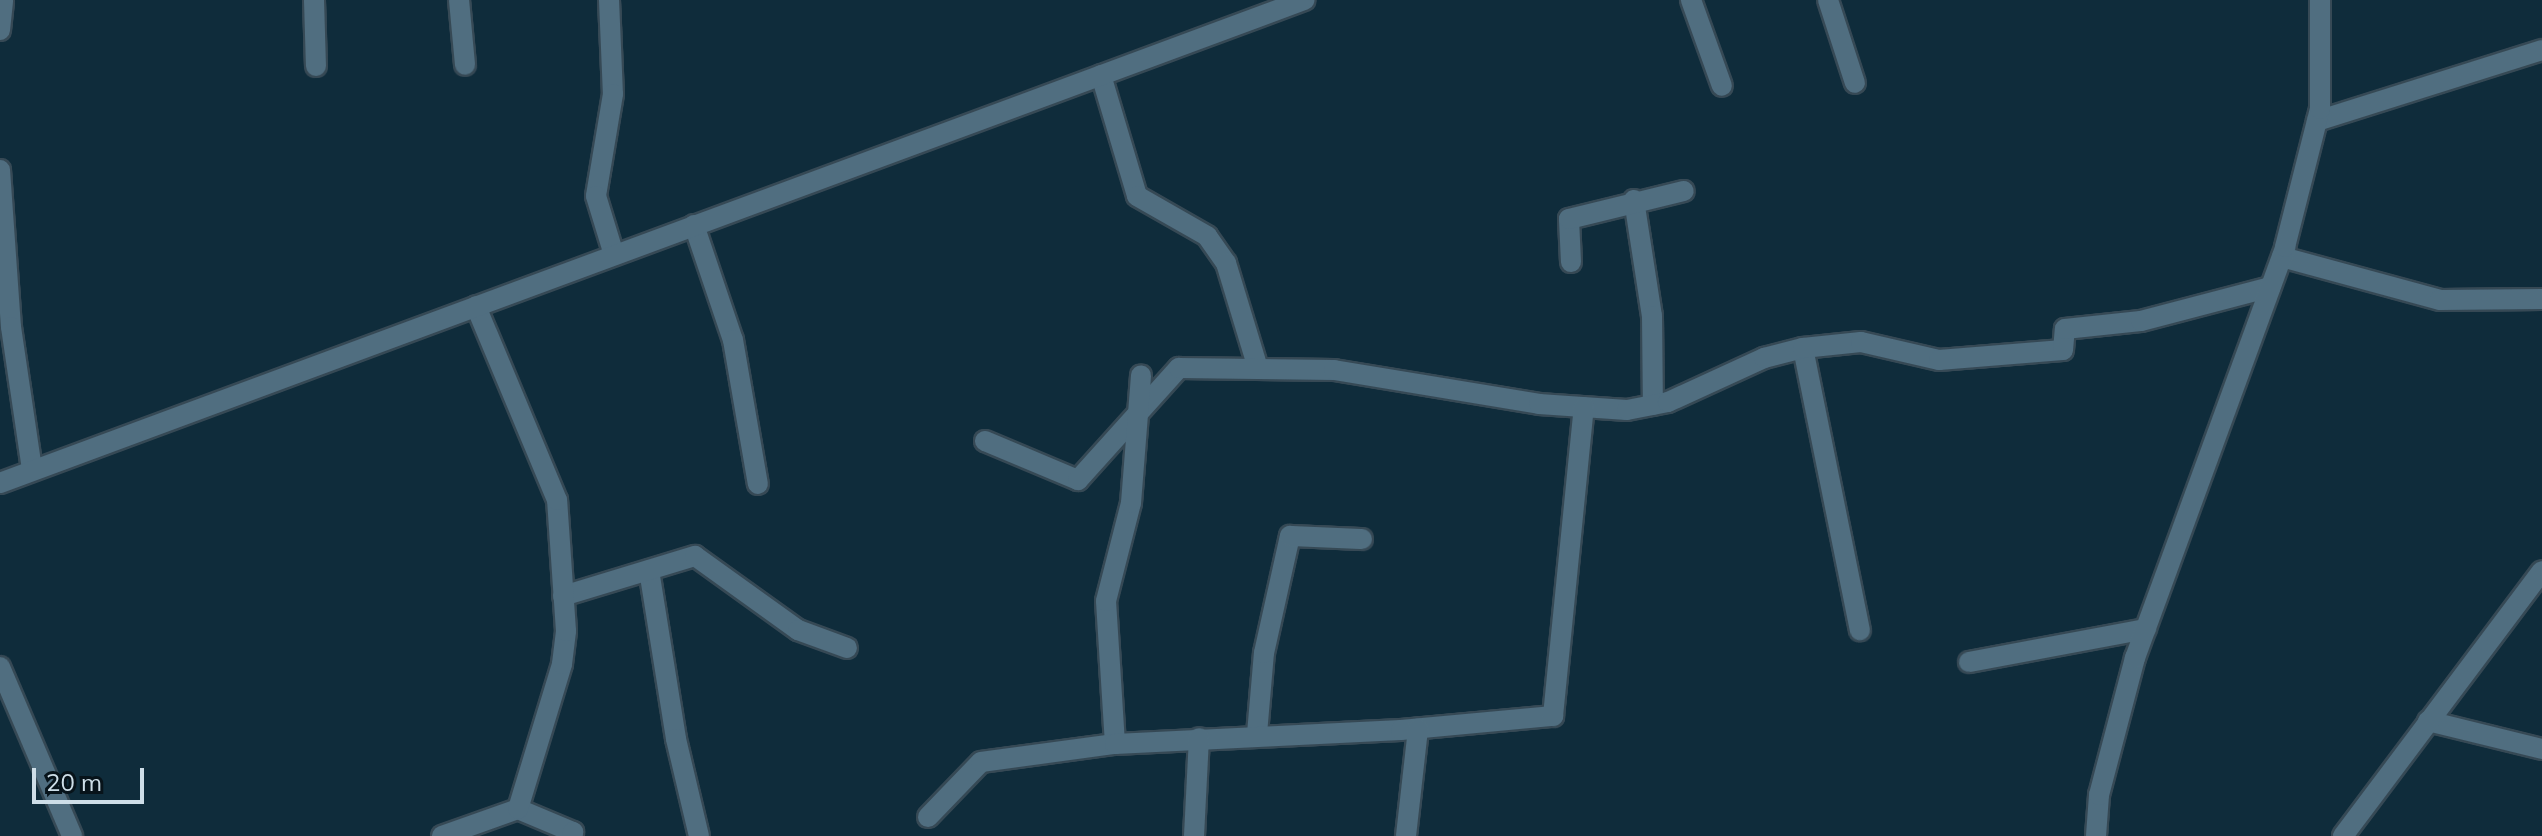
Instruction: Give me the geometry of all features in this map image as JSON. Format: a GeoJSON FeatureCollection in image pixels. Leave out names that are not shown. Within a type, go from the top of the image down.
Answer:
{"type":"FeatureCollection","features":[{"type":"Feature","properties":{"kind":"street"},"geometry":{"type":"LineString","coordinates":[[0,30],[3,0]]}},
{"type":"Feature","properties":{"kind":"street"},"geometry":{"type":"LineString","coordinates":[[314,0],[316,66]]}},
{"type":"Feature","properties":{"kind":"street"},"geometry":{"type":"LineString","coordinates":[[459,0],[465,65]]}},
{"type":"Feature","properties":{"kind":"street"},"geometry":{"type":"LineString","coordinates":[[609,0],[613,94],[596,196],[614,255]]}},
{"type":"Feature","properties":{"kind":"street"},"geometry":{"type":"LineString","coordinates":[[0,483],[1304,0]]}},
{"type":"Feature","properties":{"kind":"street"},"geometry":{"type":"LineString","coordinates":[[1691,0],[1722,86]]}},
{"type":"Feature","properties":{"kind":"street"},"geometry":{"type":"LineString","coordinates":[[1828,0],[1855,83]]}},
{"type":"Feature","properties":{"kind":"street"},"geometry":{"type":"LineString","coordinates":[[2096,836],[2099,795],[2146,629],[2282,257],[2317,121],[2320,0]]}},
{"type":"Feature","properties":{"kind":"street"},"geometry":{"type":"LineString","coordinates":[[2317,121],[2542,50]]}},
{"type":"Feature","properties":{"kind":"street"},"geometry":{"type":"LineString","coordinates":[[1101,75],[1137,196],[1207,236],[1226,263],[1258,368]]}},
{"type":"Feature","properties":{"kind":"street"},"geometry":{"type":"LineString","coordinates":[[0,170],[6,327],[32,470]]}},
{"type":"Feature","properties":{"kind":"street"},"geometry":{"type":"LineString","coordinates":[[1571,262],[1569,219],[1634,200],[1684,191]]}},
{"type":"Feature","properties":{"kind":"street"},"geometry":{"type":"LineString","coordinates":[[1634,200],[1652,316],[1653,405]]}},
{"type":"Feature","properties":{"kind":"street"},"geometry":{"type":"LineString","coordinates":[[694,225],[733,340],[758,484]]}},
{"type":"Feature","properties":{"kind":"street"},"geometry":{"type":"LineString","coordinates":[[2282,257],[2440,300],[2542,299]]}},
{"type":"Feature","properties":{"kind":"street"},"geometry":{"type":"LineString","coordinates":[[985,441],[1078,480],[1137,420],[1179,368],[1334,370],[1584,408],[1653,405],[1764,358],[1803,348],[1861,342],[1939,360],[2063,350],[2065,329],[2141,321],[2271,287]]}},
{"type":"Feature","properties":{"kind":"street"},"geometry":{"type":"LineString","coordinates":[[476,306],[557,500],[563,596],[562,664],[518,809]]}},
{"type":"Feature","properties":{"kind":"street"},"geometry":{"type":"LineString","coordinates":[[1803,348],[1860,630]]}},
{"type":"Feature","properties":{"kind":"street"},"geometry":{"type":"LineString","coordinates":[[1115,744],[1106,601],[1131,503],[1141,375]]}},
{"type":"Feature","properties":{"kind":"street"},"geometry":{"type":"LineString","coordinates":[[928,817],[981,762],[1115,744],[1257,734],[1418,729],[1553,716],[1584,408]]}},
{"type":"Feature","properties":{"kind":"street"},"geometry":{"type":"LineString","coordinates":[[1257,734],[1264,653],[1290,536],[1362,539]]}},
{"type":"Feature","properties":{"kind":"street"},"geometry":{"type":"LineString","coordinates":[[563,596],[695,556],[798,630],[847,648]]}},
{"type":"Feature","properties":{"kind":"street"},"geometry":{"type":"LineString","coordinates":[[649,570],[676,739],[699,836]]}},
{"type":"Feature","properties":{"kind":"street"},"geometry":{"type":"LineString","coordinates":[[2343,836],[2542,571]]}},
{"type":"Feature","properties":{"kind":"street"},"geometry":{"type":"LineString","coordinates":[[1969,662],[2146,629]]}},
{"type":"Feature","properties":{"kind":"street"},"geometry":{"type":"LineString","coordinates":[[0,667],[72,836]]}},
{"type":"Feature","properties":{"kind":"street"},"geometry":{"type":"LineString","coordinates":[[2428,721],[2542,749]]}},
{"type":"Feature","properties":{"kind":"street"},"geometry":{"type":"LineString","coordinates":[[1406,836],[1418,729]]}},
{"type":"Feature","properties":{"kind":"street"},"geometry":{"type":"LineString","coordinates":[[1194,836],[1199,738]]}},
{"type":"Feature","properties":{"kind":"street"},"geometry":{"type":"LineString","coordinates":[[442,836],[472,830],[518,809],[573,832],[572,836]]}}]}
